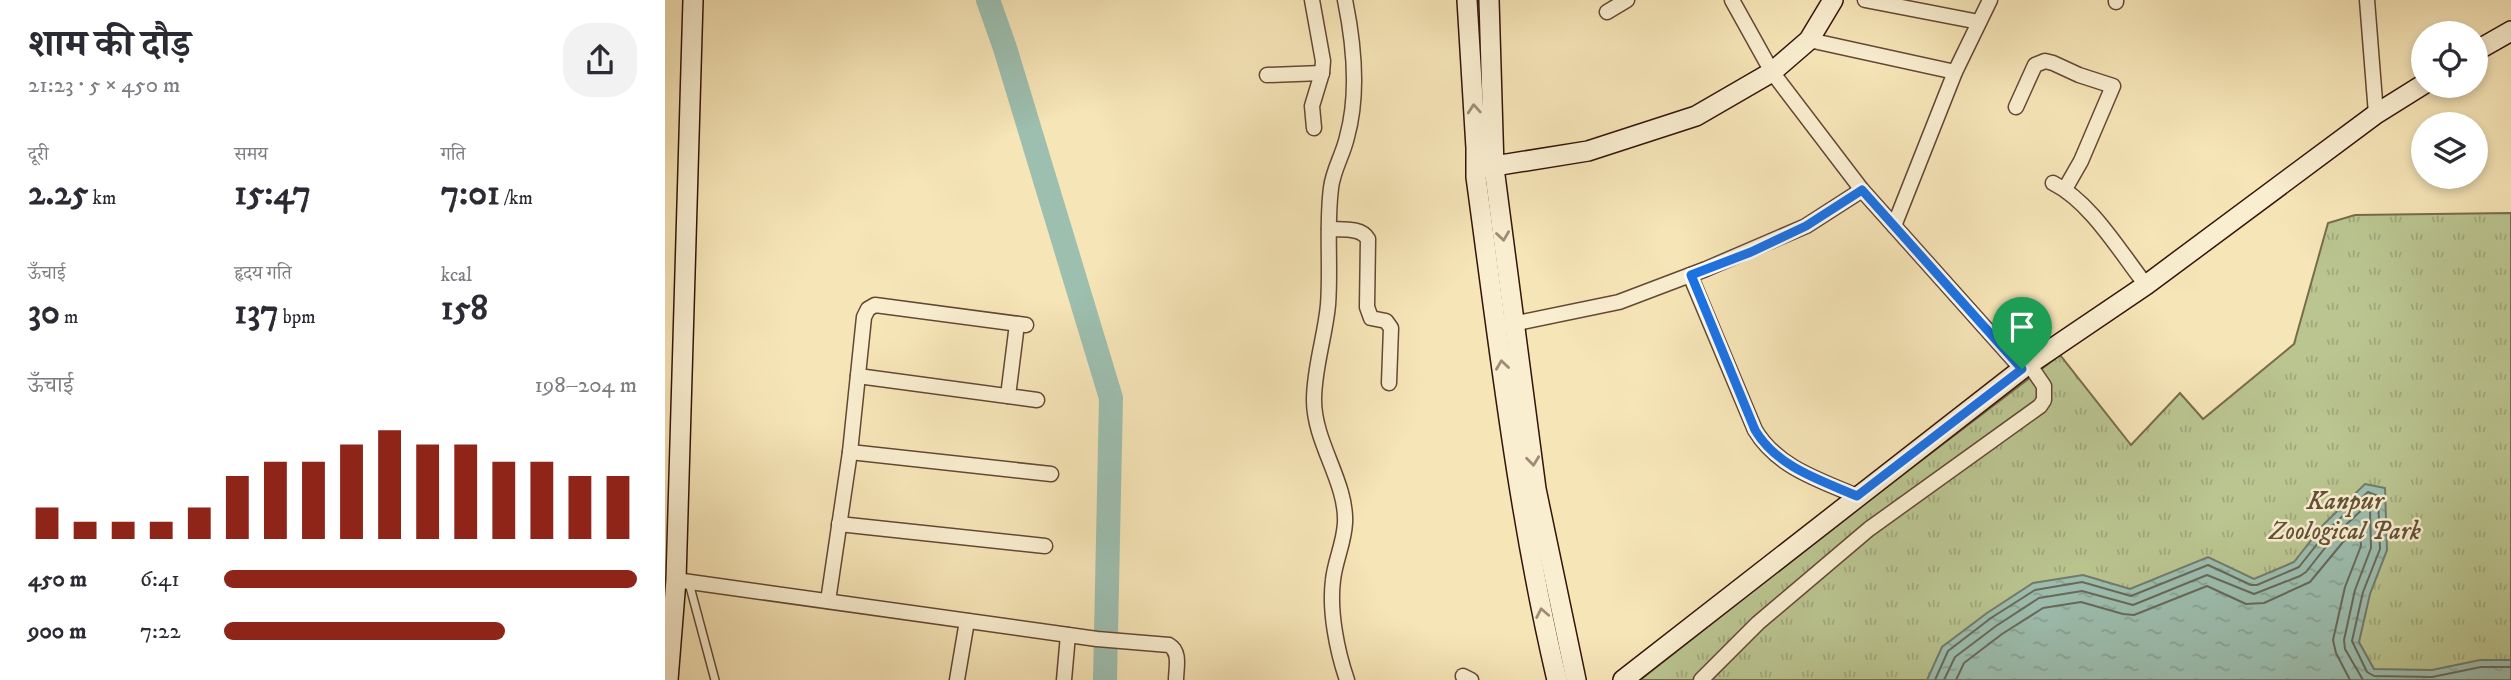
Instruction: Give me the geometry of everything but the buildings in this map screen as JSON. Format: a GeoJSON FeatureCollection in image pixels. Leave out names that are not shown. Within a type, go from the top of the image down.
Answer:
{"type":"FeatureCollection","features":[{"type":"Feature","properties":{"kind":"main road"},"geometry":{"type":"LineString","coordinates":[[668,680],[682,581],[693,0]]}},
{"type":"Feature","properties":{"kind":"main road"},"geometry":{"type":"LineString","coordinates":[[1467,0],[1485,168],[1541,613],[1557,680]]}},
{"type":"Feature","properties":{"kind":"main road"},"geometry":{"type":"LineString","coordinates":[[1485,168],[1489,0]]}},
{"type":"Feature","properties":{"kind":"main road"},"geometry":{"type":"LineString","coordinates":[[1485,168],[1588,151],[1696,116],[1772,72],[1809,40],[1833,0]]}},
{"type":"Feature","properties":{"kind":"main road"},"geometry":{"type":"LineString","coordinates":[[2488,44],[2511,31]]}},
{"type":"Feature","properties":{"kind":"main road"},"geometry":{"type":"LineString","coordinates":[[1623,680],[2025,367],[2146,285],[2375,114],[2411,92]]}},
{"type":"Feature","properties":{"kind":"main road"},"geometry":{"type":"LineString","coordinates":[[1506,326],[1536,489],[1576,680]]}},
{"type":"Feature","properties":{"kind":"street"},"geometry":{"type":"LineString","coordinates":[[1312,0],[1323,61],[1312,106],[1314,128]]}},
{"type":"Feature","properties":{"kind":"street"},"geometry":{"type":"LineString","coordinates":[[1345,0],[1351,36],[1352,104],[1347,140],[1332,179],[1328,309],[1316,373],[1314,403],[1318,432],[1338,486],[1345,521],[1332,584],[1335,621],[1347,680]]}},
{"type":"Feature","properties":{"kind":"street"},"geometry":{"type":"LineString","coordinates":[[1608,12],[1627,0]]}},
{"type":"Feature","properties":{"kind":"street"},"geometry":{"type":"LineString","coordinates":[[1701,680],[1758,623],[1869,529],[2040,406],[2044,400],[2044,386],[1862,190],[1772,72],[1731,0]]}},
{"type":"Feature","properties":{"kind":"street"},"geometry":{"type":"LineString","coordinates":[[1865,0],[1979,22]]}},
{"type":"Feature","properties":{"kind":"street"},"geometry":{"type":"LineString","coordinates":[[1894,226],[1955,72],[1990,0]]}},
{"type":"Feature","properties":{"kind":"street"},"geometry":{"type":"LineString","coordinates":[[2367,0],[2375,114]]}},
{"type":"Feature","properties":{"kind":"street"},"geometry":{"type":"LineString","coordinates":[[1809,40],[1955,72]]}},
{"type":"Feature","properties":{"kind":"street"},"geometry":{"type":"LineString","coordinates":[[2016,107],[2035,65],[2039,62],[2053,63],[2113,86],[2081,161],[2059,186],[2080,202],[2146,285]]}},
{"type":"Feature","properties":{"kind":"street"},"geometry":{"type":"LineString","coordinates":[[1267,75],[1322,73]]}},
{"type":"Feature","properties":{"kind":"street"},"geometry":{"type":"LineString","coordinates":[[1506,326],[1619,302],[1691,275],[1751,252],[1806,226],[1862,190]]}},
{"type":"Feature","properties":{"kind":"street"},"geometry":{"type":"LineString","coordinates":[[1329,229],[1360,231],[1369,239],[1367,307],[1371,318],[1386,321],[1391,328],[1389,383]]}},
{"type":"Feature","properties":{"kind":"street"},"geometry":{"type":"LineString","coordinates":[[1691,275],[1755,430],[1765,446],[1795,468],[1857,496]]}},
{"type":"Feature","properties":{"kind":"street"},"geometry":{"type":"LineString","coordinates":[[828,601],[850,452],[864,317],[868,309],[875,305],[1021,325],[1008,396]]}},
{"type":"Feature","properties":{"kind":"street"},"geometry":{"type":"LineString","coordinates":[[858,376],[1037,400]]}},
{"type":"Feature","properties":{"kind":"street"},"geometry":{"type":"LineString","coordinates":[[850,452],[1051,474]]}},
{"type":"Feature","properties":{"kind":"street"},"geometry":{"type":"LineString","coordinates":[[839,524],[1045,546]]}},
{"type":"Feature","properties":{"kind":"street"},"geometry":{"type":"LineString","coordinates":[[682,581],[1097,639],[1169,645],[1177,653],[1175,680]]}},
{"type":"Feature","properties":{"kind":"street"},"geometry":{"type":"LineString","coordinates":[[957,680],[967,621]]}},
{"type":"Feature","properties":{"kind":"street"},"geometry":{"type":"LineString","coordinates":[[1064,680],[1068,635]]}},
{"type":"Feature","properties":{"kind":"lane"},"geometry":{"type":"LineString","coordinates":[[682,581],[715,680]]}},
{"type":"Feature","properties":{"kind":"green space","name":"Kanpur Zoological Park"},"geometry":{"type":"Polygon","coordinates":[[[2511,213],[2511,680],[1640,680],[1847,517],[2060,355],[2131,445],[2180,393],[2203,419],[2294,344],[2328,223],[2355,215],[2511,213]]]}},
{"type":"Feature","properties":{"kind":"water"},"geometry":{"type":"Polygon","coordinates":[[[2365,484],[2385,488],[2387,550],[2370,594],[2359,642],[2374,669],[2432,670],[2480,660],[2511,660],[2511,680],[1927,680],[1942,647],[2033,583],[2083,575],[2130,589],[2208,557],[2254,579],[2294,562],[2324,524],[2365,484]]]}},
{"type":"Feature","properties":{"kind":"waterway"},"geometry":{"type":"LineString","coordinates":[[988,0],[1111,398],[1105,680]]}},
{"type":"Feature","properties":{"kind":"route"},"geometry":{"type":"LineString","coordinates":[[1862,190],[2022,369],[1857,496],[1795,468],[1765,446],[1755,430],[1691,275],[1751,252],[1806,226],[1862,190]]}}]}
